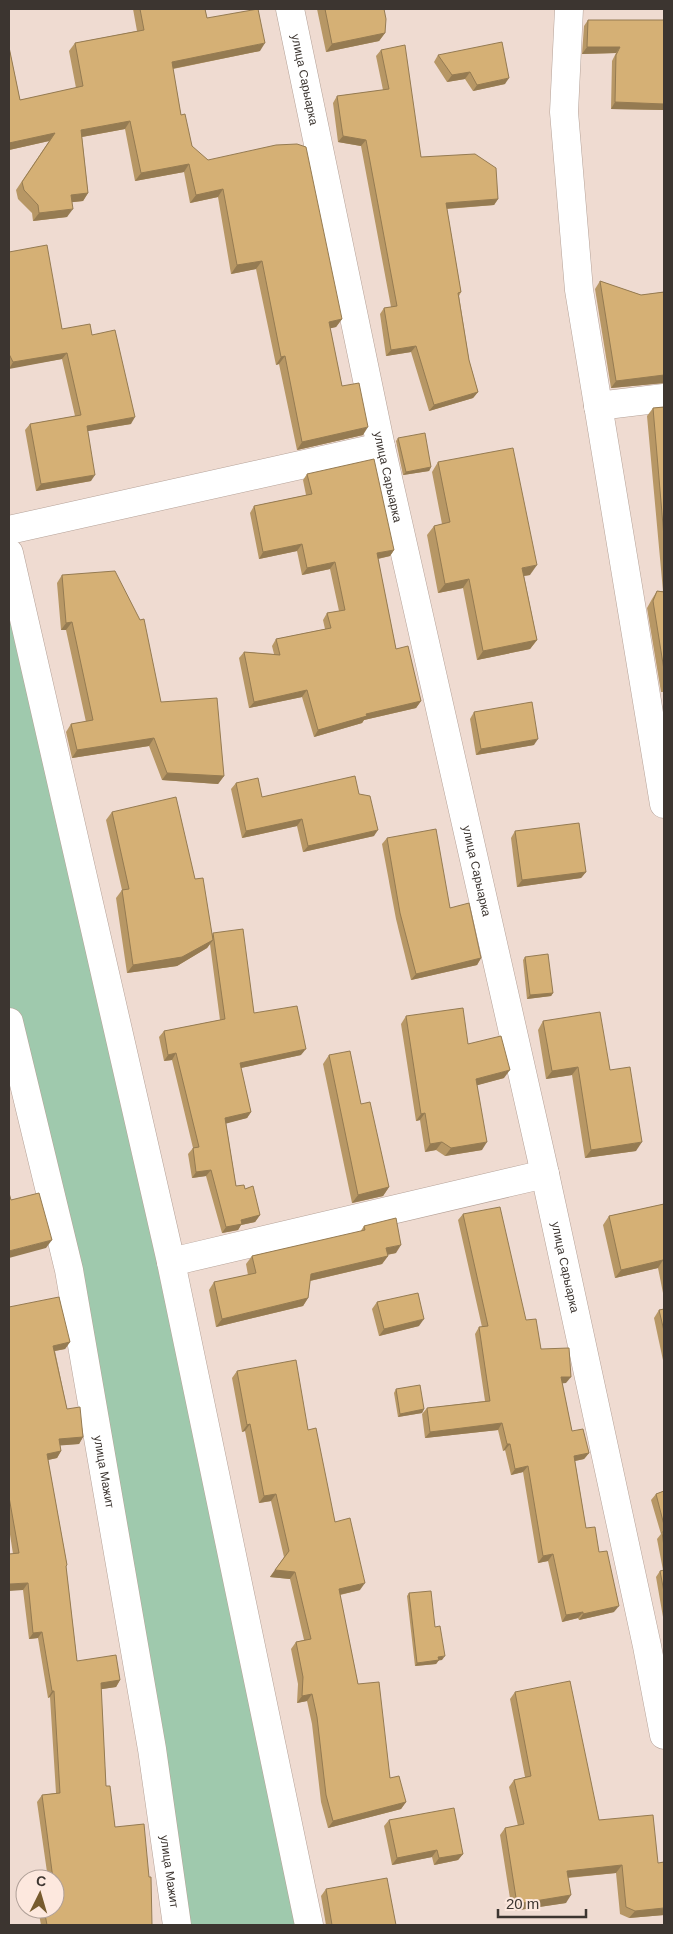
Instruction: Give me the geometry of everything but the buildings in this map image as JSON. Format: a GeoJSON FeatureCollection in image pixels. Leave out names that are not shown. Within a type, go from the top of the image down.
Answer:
{"type":"FeatureCollection","features":[{"type":"Feature","properties":{"kind":"street","name":"улица Сарыарка"},"geometry":{"type":"LineString","coordinates":[[290,9],[381,447],[545,1174],[647,1646],[664,1735]]}},
{"type":"Feature","properties":{"kind":"street"},"geometry":{"type":"LineString","coordinates":[[569,9],[564,112],[579,290],[664,804]]}},
{"type":"Feature","properties":{"kind":"street"},"geometry":{"type":"LineString","coordinates":[[598,406],[664,398]]}},
{"type":"Feature","properties":{"kind":"street"},"geometry":{"type":"LineString","coordinates":[[9,530],[381,447]]}},
{"type":"Feature","properties":{"kind":"street"},"geometry":{"type":"LineString","coordinates":[[9,553],[171,1262],[309,1925]]}},
{"type":"Feature","properties":{"kind":"street","name":"улица Мажит"},"geometry":{"type":"LineString","coordinates":[[9,1022],[70,1270],[152,1749],[177,1925]]}},
{"type":"Feature","properties":{"kind":"street"},"geometry":{"type":"LineString","coordinates":[[171,1262],[545,1174]]}},
{"type":"Feature","properties":{"kind":"green space"},"geometry":{"type":"Polygon","coordinates":[[[9,526],[298,1925],[169,1925],[67,1273],[9,1026],[9,526]]]}}]}
